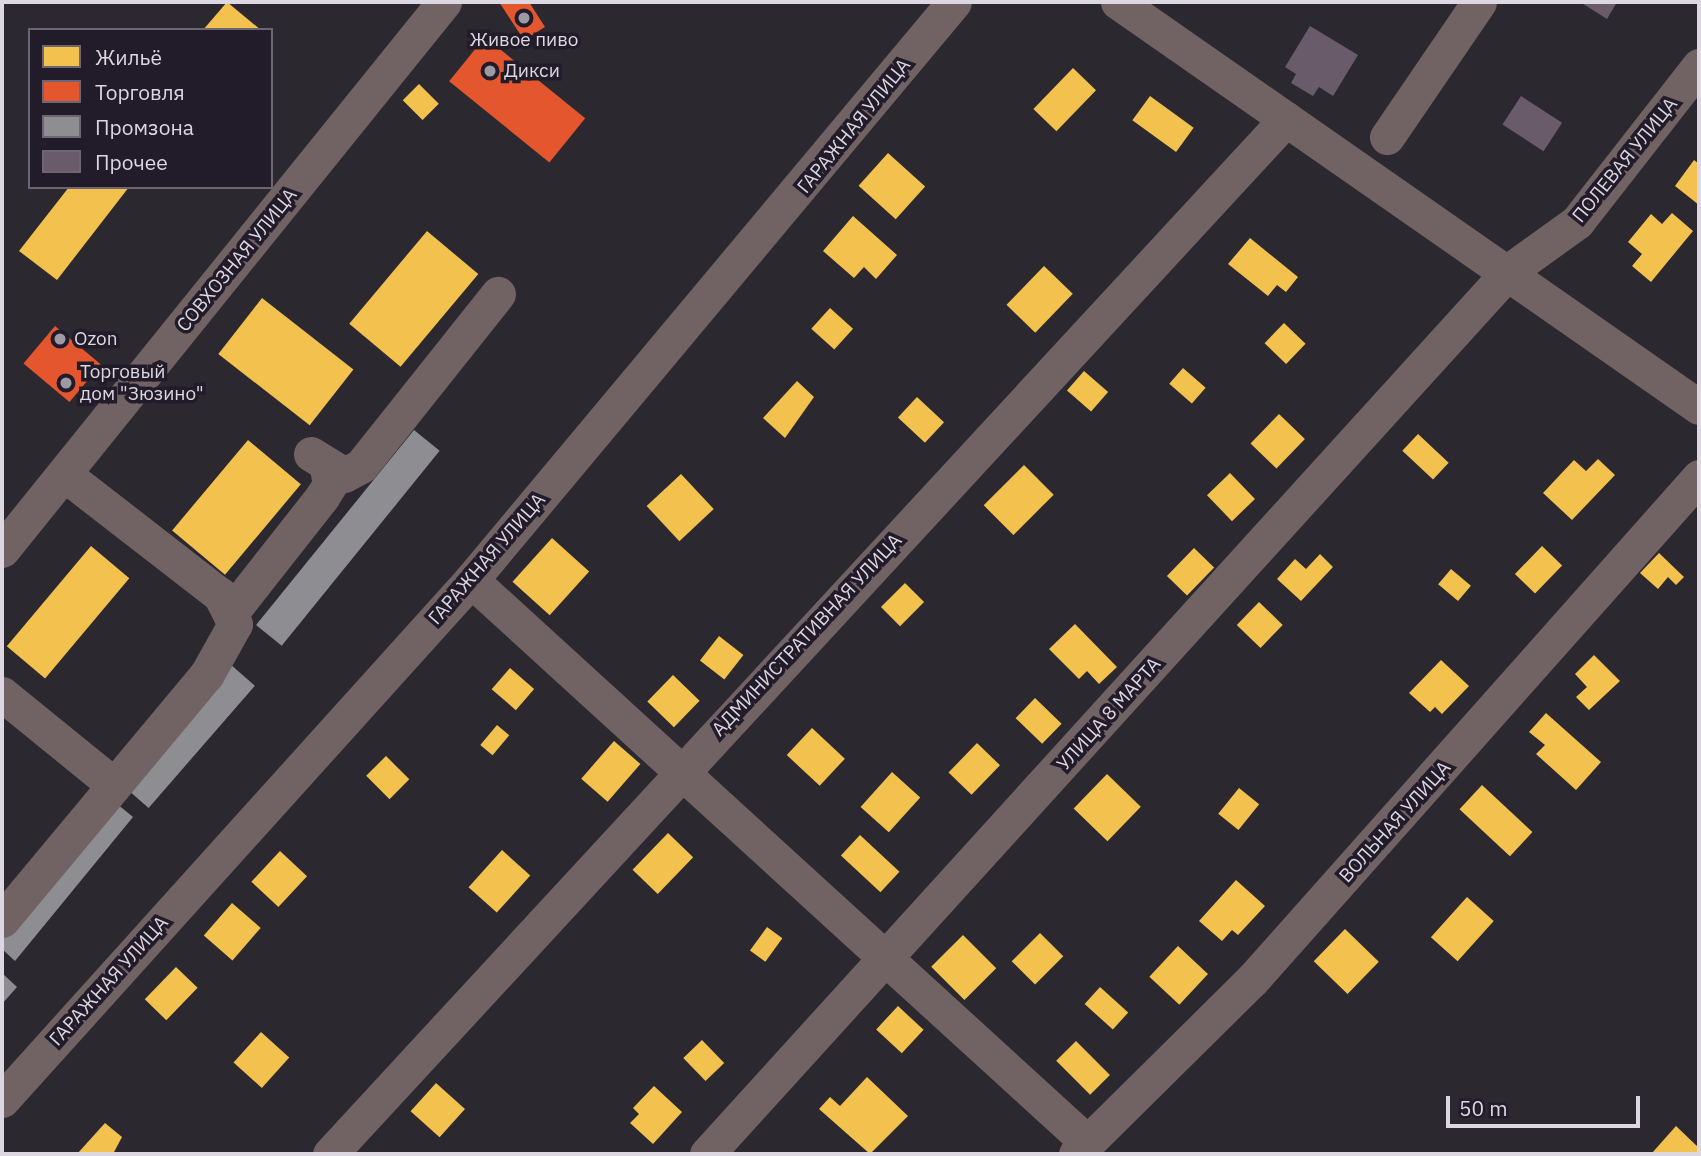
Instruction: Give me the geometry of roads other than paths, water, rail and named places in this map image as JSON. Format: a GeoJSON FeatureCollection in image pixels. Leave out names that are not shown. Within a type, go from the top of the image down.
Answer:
{"type":"FeatureCollection","features":[{"type":"Feature","properties":{"kind":"street","name":"СОВХОЗНАЯ УЛИЦА"},"geometry":{"type":"LineString","coordinates":[[2,550],[444,2]]}},
{"type":"Feature","properties":{"kind":"street","name":"ГАРАЖНАЯ УЛИЦА"},"geometry":{"type":"LineString","coordinates":[[2,1100],[471,580],[954,2]]}},
{"type":"Feature","properties":{"kind":"street"},"geometry":{"type":"LineString","coordinates":[[1118,2],[1509,271],[1699,407]]}},
{"type":"Feature","properties":{"kind":"street"},"geometry":{"type":"LineString","coordinates":[[1387,136],[1479,2]]}},
{"type":"Feature","properties":{"kind":"street","name":"ПОЛЕВАЯ УЛИЦА"},"geometry":{"type":"LineString","coordinates":[[1509,271],[1577,222],[1699,66]]}},
{"type":"Feature","properties":{"kind":"street","name":"АДМИНИСТРАТИВНАЯ УЛИЦА"},"geometry":{"type":"LineString","coordinates":[[330,1154],[678,773],[1286,119]]}},
{"type":"Feature","properties":{"kind":"street","name":"УЛИЦА 8 МАРТА"},"geometry":{"type":"LineString","coordinates":[[706,1154],[887,959],[1509,271]]}},
{"type":"Feature","properties":{"kind":"street"},"geometry":{"type":"LineString","coordinates":[[230,614],[330,484],[319,462],[344,475],[361,466],[498,294]]}},
{"type":"Feature","properties":{"kind":"street"},"geometry":{"type":"LineString","coordinates":[[2,920],[230,642],[235,624],[220,595],[64,474]]}},
{"type":"Feature","properties":{"kind":"street","name":"ВОЛЬНАЯ УЛИЦА"},"geometry":{"type":"LineString","coordinates":[[1082,1148],[1252,981],[1699,477]]}},
{"type":"Feature","properties":{"kind":"street"},"geometry":{"type":"LineString","coordinates":[[471,580],[678,773],[887,959],[1082,1148]]}},
{"type":"Feature","properties":{"kind":"street"},"geometry":{"type":"LineString","coordinates":[[2,694],[114,785]]}},
{"type":"Feature","properties":{"kind":"place","name":"Живое пиво"},"geometry":{"type":"Point","coordinates":[524,18]}},
{"type":"Feature","properties":{"kind":"place","name":"Дикси"},"geometry":{"type":"Point","coordinates":[490,71]}},
{"type":"Feature","properties":{"kind":"place","name":"Ozon"},"geometry":{"type":"Point","coordinates":[60,339]}},
{"type":"Feature","properties":{"kind":"place","name":"Торговый дом \"Зюзино\""},"geometry":{"type":"Point","coordinates":[66,383]}}]}
